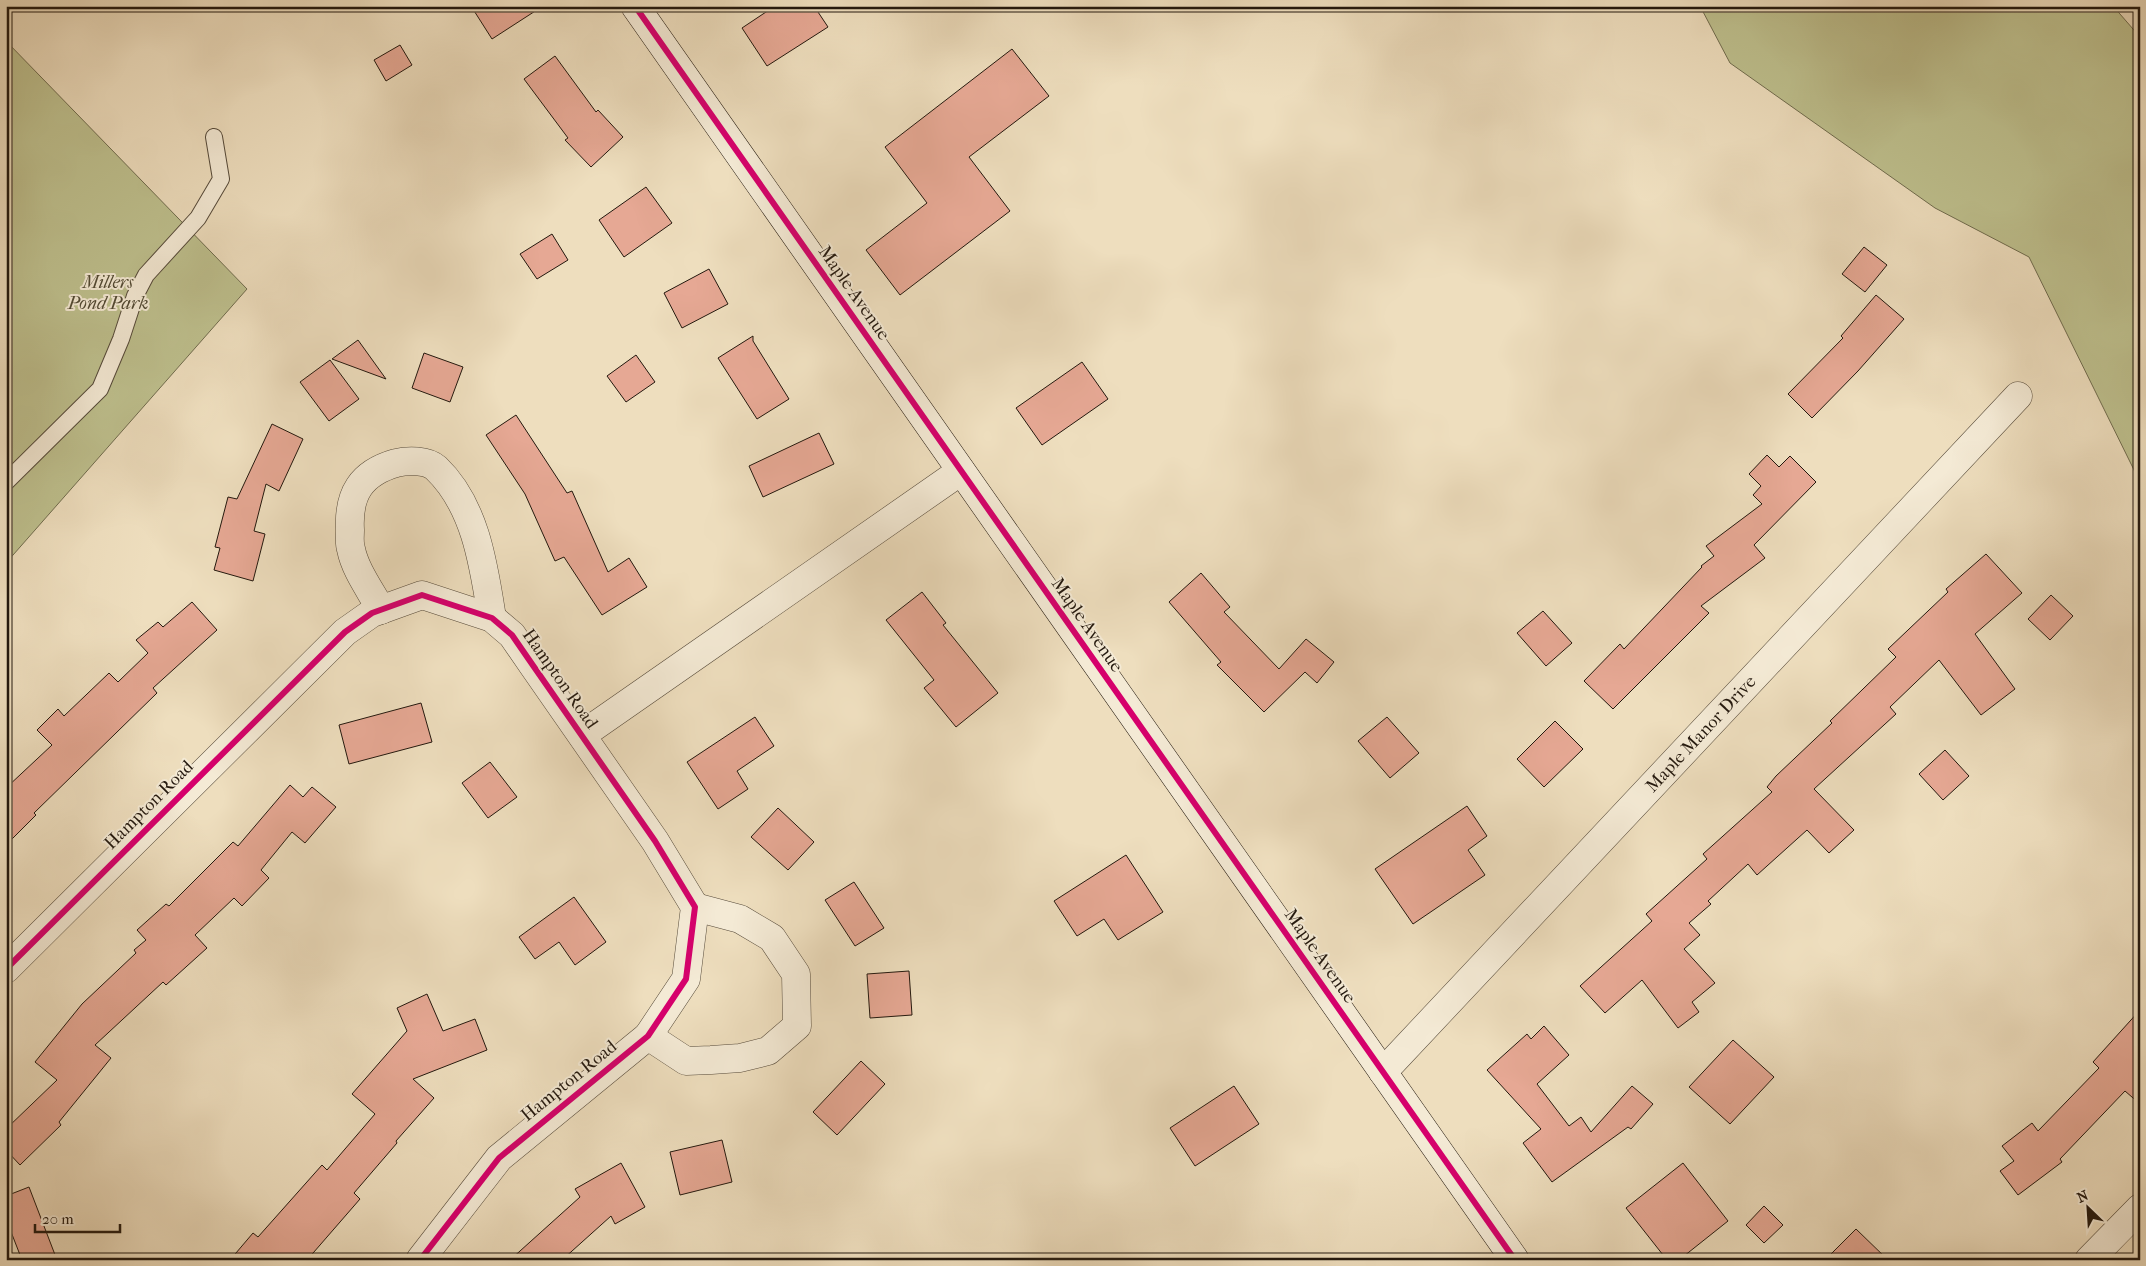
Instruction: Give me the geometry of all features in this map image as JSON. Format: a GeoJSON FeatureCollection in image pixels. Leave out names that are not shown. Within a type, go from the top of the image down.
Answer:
{"type":"FeatureCollection","features":[{"type":"Feature","properties":{"kind":"street","name":"Maple Avenue"},"geometry":{"type":"LineString","coordinates":[[635,6],[1515,1260]]}},
{"type":"Feature","properties":{"kind":"street","name":"Maple Manor Drive"},"geometry":{"type":"LineString","coordinates":[[1383,1072],[2018,396]]}},
{"type":"Feature","properties":{"kind":"street"},"geometry":{"type":"LineString","coordinates":[[382,610],[361,575],[351,550],[349,517],[354,493],[369,474],[408,460],[434,466],[450,484],[471,522],[483,558],[492,618]]}},
{"type":"Feature","properties":{"kind":"street","name":"Hampton Road"},"geometry":{"type":"LineString","coordinates":[[582,735],[961,471]]}},
{"type":"Feature","properties":{"kind":"street","name":"Hampton Road"},"geometry":{"type":"LineString","coordinates":[[6,969],[345,632],[372,613],[422,596],[492,618],[512,635],[656,842],[695,907],[686,979],[648,1036],[499,1158],[420,1260]]}},
{"type":"Feature","properties":{"kind":"street"},"geometry":{"type":"LineString","coordinates":[[648,1036],[686,1061],[740,1058],[768,1051],[797,1026],[796,974],[772,938],[740,919],[695,907]]}},
{"type":"Feature","properties":{"kind":"street"},"geometry":{"type":"LineString","coordinates":[[2090,1260],[2140,1208]]}},
{"type":"Feature","properties":{"kind":"lane"},"geometry":{"type":"LineString","coordinates":[[6,482],[100,389],[121,339],[134,296],[146,275],[198,218],[221,179],[214,136]]}},
{"type":"Feature","properties":{"kind":"green space"},"geometry":{"type":"Polygon","coordinates":[[[1700,6],[2113,6],[2140,37],[2140,487],[2136,474],[2029,257],[1935,208],[1730,63],[1700,6]]]}},
{"type":"Feature","properties":{"kind":"green space","name":"Millers Pond Park"},"geometry":{"type":"Polygon","coordinates":[[[6,41],[247,289],[6,563],[6,41]]]}},
{"type":"Feature","properties":{"kind":"building"},"geometry":{"type":"Polygon","coordinates":[[[471,6],[543,6],[492,39],[471,6]]]}},
{"type":"Feature","properties":{"kind":"building"},"geometry":{"type":"Polygon","coordinates":[[[775,6],[814,6],[828,27],[767,66],[742,28],[775,6]]]}},
{"type":"Feature","properties":{"kind":"building"},"geometry":{"type":"Polygon","coordinates":[[[400,45],[412,65],[386,81],[374,60],[400,45]]]}},
{"type":"Feature","properties":{"kind":"building"},"geometry":{"type":"Polygon","coordinates":[[[1012,49],[1049,96],[969,157],[1010,211],[900,295],[866,250],[927,203],[885,147],[1012,49]]]}},
{"type":"Feature","properties":{"kind":"building"},"geometry":{"type":"Polygon","coordinates":[[[555,56],[596,112],[598,110],[623,137],[591,167],[565,140],[568,138],[524,79],[555,56]]]}},
{"type":"Feature","properties":{"kind":"building"},"geometry":{"type":"Polygon","coordinates":[[[646,187],[672,223],[624,257],[599,220],[646,187]]]}},
{"type":"Feature","properties":{"kind":"building"},"geometry":{"type":"Polygon","coordinates":[[[552,234],[568,260],[537,279],[520,254],[552,234]]]}},
{"type":"Feature","properties":{"kind":"building"},"geometry":{"type":"Polygon","coordinates":[[[1864,247],[1887,265],[1865,292],[1842,274],[1864,247]]]}},
{"type":"Feature","properties":{"kind":"building"},"geometry":{"type":"Polygon","coordinates":[[[709,269],[728,304],[682,328],[664,293],[709,269]]]}},
{"type":"Feature","properties":{"kind":"building"},"geometry":{"type":"Polygon","coordinates":[[[1876,295],[1904,319],[1858,371],[1812,418],[1788,394],[1843,338],[1841,336],[1876,295]]]}},
{"type":"Feature","properties":{"kind":"building"},"geometry":{"type":"Polygon","coordinates":[[[753,336],[753,341],[789,399],[757,419],[718,358],[753,336]]]}},
{"type":"Feature","properties":{"kind":"building"},"geometry":{"type":"Polygon","coordinates":[[[358,340],[386,379],[332,359],[358,340]]]}},
{"type":"Feature","properties":{"kind":"building"},"geometry":{"type":"Polygon","coordinates":[[[424,353],[463,367],[450,402],[412,388],[424,353]]]}},
{"type":"Feature","properties":{"kind":"building"},"geometry":{"type":"Polygon","coordinates":[[[636,355],[655,382],[626,402],[607,376],[636,355]]]}},
{"type":"Feature","properties":{"kind":"building"},"geometry":{"type":"Polygon","coordinates":[[[330,360],[359,399],[329,421],[300,382],[330,360]]]}},
{"type":"Feature","properties":{"kind":"building"},"geometry":{"type":"Polygon","coordinates":[[[1082,362],[1108,399],[1042,445],[1016,408],[1082,362]]]}},
{"type":"Feature","properties":{"kind":"building"},"geometry":{"type":"Polygon","coordinates":[[[516,415],[567,493],[572,491],[608,572],[629,558],[647,587],[602,615],[564,557],[555,561],[525,494],[486,435],[516,415]]]}},
{"type":"Feature","properties":{"kind":"building"},"geometry":{"type":"Polygon","coordinates":[[[272,424],[303,439],[279,491],[266,484],[254,531],[265,534],[253,581],[214,570],[220,548],[215,547],[228,497],[237,499],[272,424]]]}},
{"type":"Feature","properties":{"kind":"building"},"geometry":{"type":"Polygon","coordinates":[[[819,433],[834,464],[763,497],[749,466],[819,433]]]}},
{"type":"Feature","properties":{"kind":"building"},"geometry":{"type":"Polygon","coordinates":[[[1767,455],[1779,467],[1790,456],[1816,482],[1754,545],[1765,558],[1701,606],[1709,613],[1613,709],[1584,681],[1620,644],[1624,649],[1701,566],[1714,556],[1706,546],[1762,504],[1753,495],[1761,486],[1749,474],[1767,455]]]}},
{"type":"Feature","properties":{"kind":"building"},"geometry":{"type":"Polygon","coordinates":[[[1986,554],[2022,593],[1975,634],[2015,689],[1981,715],[1939,660],[1890,707],[1896,714],[1814,789],[1854,830],[1829,853],[1807,830],[1757,875],[1748,864],[1708,901],[1711,904],[1689,923],[1700,935],[1684,949],[1715,983],[1692,1002],[1699,1012],[1678,1028],[1642,980],[1605,1013],[1580,986],[1652,921],[1646,914],[1707,859],[1703,854],[1772,792],[1767,787],[1776,776],[1832,723],[1830,721],[1896,657],[1888,649],[1948,592],[1946,589],[1986,554]]]}},
{"type":"Feature","properties":{"kind":"building"},"geometry":{"type":"Polygon","coordinates":[[[1201,573],[1230,607],[1224,612],[1279,669],[1306,639],[1334,662],[1317,683],[1305,672],[1264,712],[1217,665],[1221,662],[1169,602],[1201,573]]]}},
{"type":"Feature","properties":{"kind":"building"},"geometry":{"type":"Polygon","coordinates":[[[922,592],[946,623],[943,625],[998,693],[956,727],[924,688],[934,680],[886,620],[922,592]]]}},
{"type":"Feature","properties":{"kind":"building"},"geometry":{"type":"Polygon","coordinates":[[[2051,595],[2073,616],[2050,640],[2028,619],[2051,595]]]}},
{"type":"Feature","properties":{"kind":"building"},"geometry":{"type":"Polygon","coordinates":[[[192,602],[217,630],[153,688],[157,693],[34,813],[36,815],[6,845],[6,788],[52,745],[37,730],[58,709],[64,716],[109,673],[118,682],[148,653],[136,640],[158,622],[163,627],[192,602]]]}},
{"type":"Feature","properties":{"kind":"building"},"geometry":{"type":"Polygon","coordinates":[[[1543,611],[1572,643],[1546,666],[1517,633],[1543,611]]]}},
{"type":"Feature","properties":{"kind":"building"},"geometry":{"type":"Polygon","coordinates":[[[421,703],[432,742],[349,764],[339,725],[421,703]]]}},
{"type":"Feature","properties":{"kind":"building"},"geometry":{"type":"Polygon","coordinates":[[[755,717],[774,746],[737,771],[748,789],[718,809],[687,762],[755,717]]]}},
{"type":"Feature","properties":{"kind":"building"},"geometry":{"type":"Polygon","coordinates":[[[1387,717],[1419,753],[1390,778],[1358,741],[1387,717]]]}},
{"type":"Feature","properties":{"kind":"building"},"geometry":{"type":"Polygon","coordinates":[[[1555,721],[1583,749],[1544,787],[1517,759],[1555,721]]]}},
{"type":"Feature","properties":{"kind":"building"},"geometry":{"type":"Polygon","coordinates":[[[1945,750],[1969,776],[1943,800],[1919,774],[1945,750]]]}},
{"type":"Feature","properties":{"kind":"building"},"geometry":{"type":"Polygon","coordinates":[[[490,762],[517,797],[488,818],[462,783],[490,762]]]}},
{"type":"Feature","properties":{"kind":"building"},"geometry":{"type":"Polygon","coordinates":[[[290,785],[303,797],[312,787],[336,807],[305,843],[292,832],[261,870],[269,878],[242,906],[234,898],[195,935],[207,948],[166,985],[163,982],[95,1045],[111,1058],[59,1122],[61,1125],[20,1165],[6,1150],[6,1129],[57,1080],[35,1062],[82,1004],[136,953],[134,950],[146,940],[137,930],[166,904],[169,906],[233,842],[238,846],[290,785]]]}},
{"type":"Feature","properties":{"kind":"building"},"geometry":{"type":"Polygon","coordinates":[[[1467,806],[1487,836],[1468,850],[1485,875],[1413,924],[1375,869],[1467,806]]]}},
{"type":"Feature","properties":{"kind":"building"},"geometry":{"type":"Polygon","coordinates":[[[778,808],[814,842],[788,870],[751,837],[778,808]]]}},
{"type":"Feature","properties":{"kind":"building"},"geometry":{"type":"Polygon","coordinates":[[[1126,855],[1163,912],[1118,940],[1104,919],[1077,936],[1054,901],[1126,855]]]}},
{"type":"Feature","properties":{"kind":"building"},"geometry":{"type":"Polygon","coordinates":[[[854,882],[884,928],[855,946],[825,900],[854,882]]]}},
{"type":"Feature","properties":{"kind":"building"},"geometry":{"type":"Polygon","coordinates":[[[574,897],[606,942],[575,965],[559,942],[535,959],[519,937],[574,897]]]}},
{"type":"Feature","properties":{"kind":"building"},"geometry":{"type":"Polygon","coordinates":[[[909,971],[912,1015],[870,1018],[867,974],[909,971]]]}},
{"type":"Feature","properties":{"kind":"building"},"geometry":{"type":"Polygon","coordinates":[[[427,994],[443,1031],[475,1019],[487,1050],[413,1079],[434,1098],[354,1193],[360,1199],[307,1260],[230,1260],[253,1233],[258,1237],[322,1165],[327,1170],[375,1114],[352,1094],[407,1031],[397,1008],[427,994]]]}},
{"type":"Feature","properties":{"kind":"building"},"geometry":{"type":"Polygon","coordinates":[[[2140,1010],[2140,1104],[2125,1091],[2060,1159],[2062,1162],[2018,1195],[2000,1171],[2014,1161],[2002,1146],[2032,1123],[2038,1131],[2099,1068],[2093,1062],[2140,1010]]]}},
{"type":"Feature","properties":{"kind":"building"},"geometry":{"type":"Polygon","coordinates":[[[1544,1026],[1569,1055],[1537,1084],[1569,1126],[1581,1117],[1591,1132],[1632,1086],[1653,1104],[1631,1129],[1628,1127],[1552,1182],[1523,1143],[1541,1129],[1487,1070],[1527,1034],[1531,1039],[1544,1026]]]}},
{"type":"Feature","properties":{"kind":"building"},"geometry":{"type":"Polygon","coordinates":[[[1733,1040],[1774,1077],[1730,1124],[1689,1087],[1733,1040]]]}},
{"type":"Feature","properties":{"kind":"building"},"geometry":{"type":"Polygon","coordinates":[[[861,1061],[885,1084],[837,1135],[813,1112],[861,1061]]]}},
{"type":"Feature","properties":{"kind":"building"},"geometry":{"type":"Polygon","coordinates":[[[1234,1086],[1259,1124],[1195,1166],[1170,1128],[1234,1086]]]}},
{"type":"Feature","properties":{"kind":"building"},"geometry":{"type":"Polygon","coordinates":[[[722,1140],[732,1182],[680,1195],[670,1152],[722,1140]]]}},
{"type":"Feature","properties":{"kind":"building"},"geometry":{"type":"Polygon","coordinates":[[[621,1163],[645,1207],[615,1224],[611,1216],[562,1260],[510,1260],[580,1197],[575,1189],[621,1163]]]}},
{"type":"Feature","properties":{"kind":"building"},"geometry":{"type":"Polygon","coordinates":[[[1683,1163],[1728,1221],[1679,1260],[1667,1260],[1626,1208],[1683,1163]]]}},
{"type":"Feature","properties":{"kind":"building"},"geometry":{"type":"Polygon","coordinates":[[[29,1187],[57,1260],[22,1260],[6,1219],[6,1196],[29,1187]]]}},
{"type":"Feature","properties":{"kind":"building"},"geometry":{"type":"Polygon","coordinates":[[[1764,1206],[1783,1225],[1764,1243],[1746,1225],[1764,1206]]]}},
{"type":"Feature","properties":{"kind":"building"},"geometry":{"type":"Polygon","coordinates":[[[1856,1229],[1888,1260],[1825,1260],[1856,1229]]]}},
{"type":"Feature","properties":{"kind":"cycle path"},"geometry":{"type":"LineString","coordinates":[[635,6],[1515,1260]]}},
{"type":"Feature","properties":{"kind":"cycle path"},"geometry":{"type":"LineString","coordinates":[[6,969],[345,632],[372,613],[422,595],[492,618],[512,635],[655,841],[695,907],[686,979],[648,1036],[499,1158],[420,1260]]}}]}
